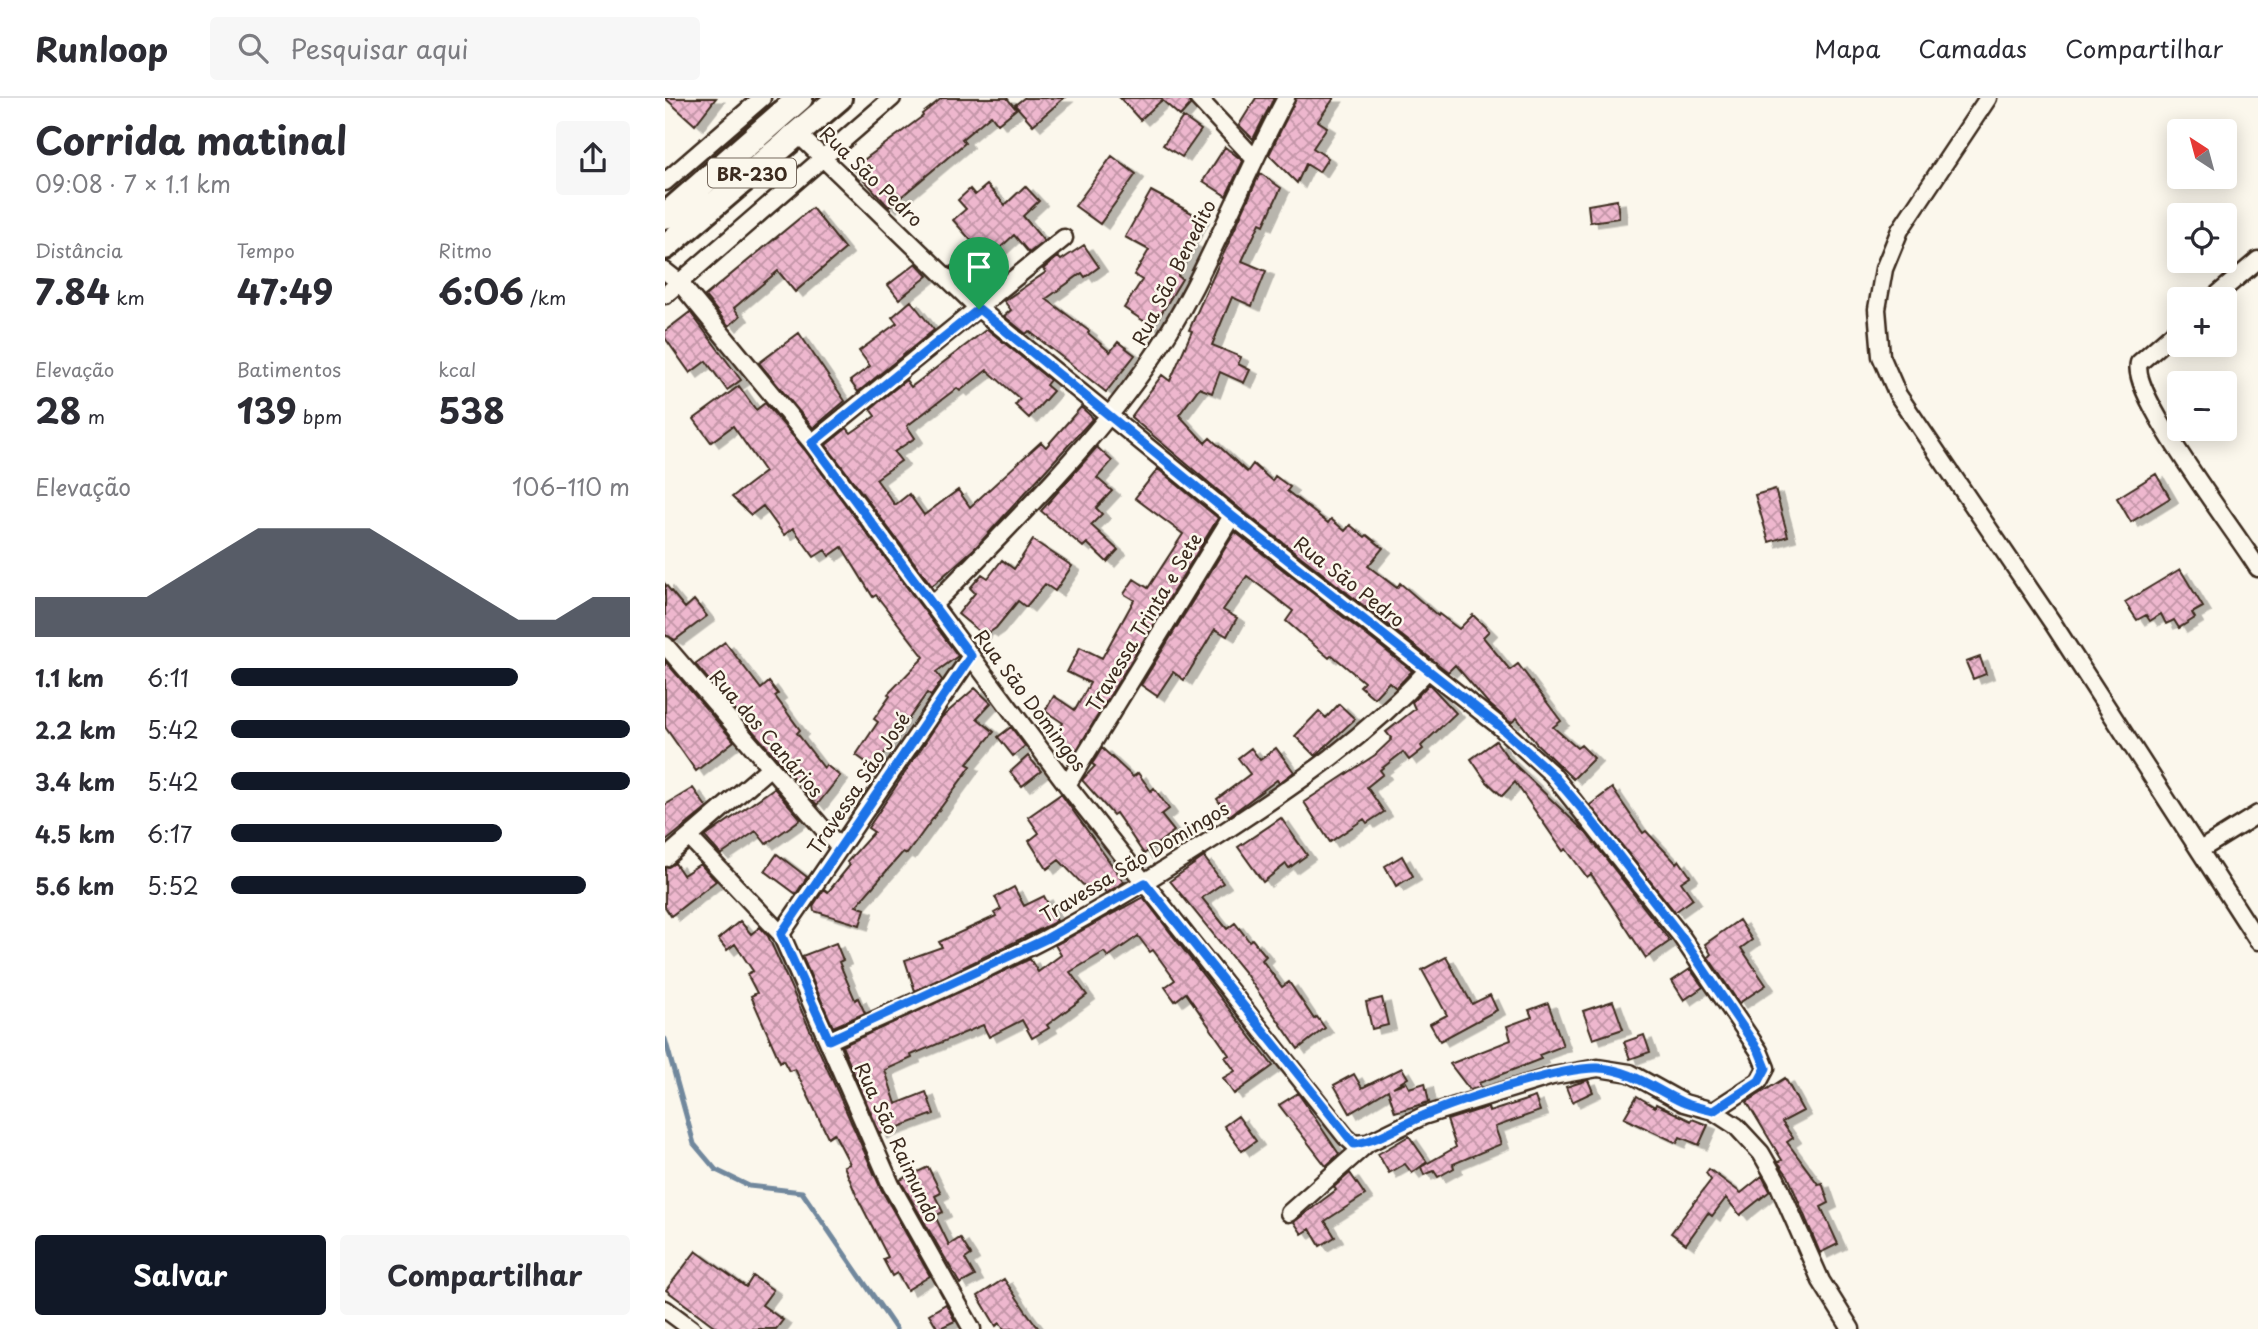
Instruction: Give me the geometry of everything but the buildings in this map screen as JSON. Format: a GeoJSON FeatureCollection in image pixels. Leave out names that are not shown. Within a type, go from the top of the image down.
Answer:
{"type":"FeatureCollection","features":[{"type":"Feature","properties":{"kind":"main road","name":"BR-230"},"geometry":{"type":"LineString","coordinates":[[665,216],[800,98]]}},
{"type":"Feature","properties":{"kind":"main road","name":"BR-230"},"geometry":{"type":"LineString","coordinates":[[665,247],[839,98]]}},
{"type":"Feature","properties":{"kind":"street"},"geometry":{"type":"LineString","coordinates":[[665,181],[762,98]]}},
{"type":"Feature","properties":{"kind":"street"},"geometry":{"type":"LineString","coordinates":[[665,295],[892,98]]}},
{"type":"Feature","properties":{"kind":"street"},"geometry":{"type":"LineString","coordinates":[[1198,98],[1253,157]]}},
{"type":"Feature","properties":{"kind":"street","name":"Rua São Benedito"},"geometry":{"type":"LineString","coordinates":[[933,605],[1017,518],[1109,414],[1147,366],[1178,315],[1253,157],[1286,98]]}},
{"type":"Feature","properties":{"kind":"street"},"geometry":{"type":"LineString","coordinates":[[1988,98],[1984,109],[1900,230],[1884,269],[1877,309],[1881,356],[1898,395],[2052,622],[2258,941]]}},
{"type":"Feature","properties":{"kind":"street","name":"Rua São Pedro"},"geometry":{"type":"LineString","coordinates":[[798,134],[979,309],[1232,516],[1429,669],[1552,774],[1681,936],[1759,1051],[1766,1068],[1759,1081],[1713,1111]]}},
{"type":"Feature","properties":{"kind":"street"},"geometry":{"type":"LineString","coordinates":[[812,443],[1064,238]]}},
{"type":"Feature","properties":{"kind":"street"},"geometry":{"type":"LineString","coordinates":[[2226,287],[2258,260]]}},
{"type":"Feature","properties":{"kind":"street","name":"Rua São Domingos"},"geometry":{"type":"LineString","coordinates":[[665,271],[679,282],[812,443],[1067,785],[1346,1137],[1354,1144],[1368,1143]]}},
{"type":"Feature","properties":{"kind":"street"},"geometry":{"type":"LineString","coordinates":[[2167,338],[2139,363],[2138,379],[2154,414],[2258,568]]}},
{"type":"Feature","properties":{"kind":"street","name":"Travessa Trinta e Sete"},"geometry":{"type":"LineString","coordinates":[[1067,785],[1232,516]]}},
{"type":"Feature","properties":{"kind":"street","name":"Rua dos Canários"},"geometry":{"type":"LineString","coordinates":[[665,645],[768,769],[839,847]]}},
{"type":"Feature","properties":{"kind":"street","name":"Travessa São José"},"geometry":{"type":"LineString","coordinates":[[781,934],[971,656]]}},
{"type":"Feature","properties":{"kind":"street","name":"Travessa São Domingos"},"geometry":{"type":"LineString","coordinates":[[829,1040],[1046,939],[1145,883],[1281,796],[1346,749],[1392,709],[1429,669]]}},
{"type":"Feature","properties":{"kind":"street"},"geometry":{"type":"LineString","coordinates":[[665,858],[768,769]]}},
{"type":"Feature","properties":{"kind":"street"},"geometry":{"type":"LineString","coordinates":[[2200,850],[2258,814]]}},
{"type":"Feature","properties":{"kind":"street","name":"Rua São Raimundo"},"geometry":{"type":"LineString","coordinates":[[690,838],[781,934],[891,1185],[972,1329]]}},
{"type":"Feature","properties":{"kind":"street"},"geometry":{"type":"LineString","coordinates":[[1289,1213],[1368,1143],[1423,1116],[1464,1101],[1552,1076],[1598,1068],[1630,1073],[1684,1103],[1713,1111],[1736,1126],[1761,1153],[1821,1282],[1851,1329]]}},
{"type":"Feature","properties":{"kind":"street"},"geometry":{"type":"LineString","coordinates":[[666,1313],[692,1329]]}},
{"type":"Feature","properties":{"kind":"waterway"},"geometry":{"type":"LineString","coordinates":[[665,1039],[694,1144],[716,1170],[749,1186],[802,1192],[896,1329]]}},
{"type":"Feature","properties":{"kind":"route"},"geometry":{"type":"LineString","coordinates":[[979,309],[1232,516],[1498,725],[1552,774],[1681,936],[1759,1051],[1766,1068],[1759,1081],[1713,1111],[1684,1103],[1630,1073],[1598,1068],[1552,1076],[1464,1101],[1423,1116],[1368,1143],[1354,1144],[1145,883],[1046,939],[961,981],[829,1040],[781,934],[971,656],[812,443],[979,309]]}}]}
